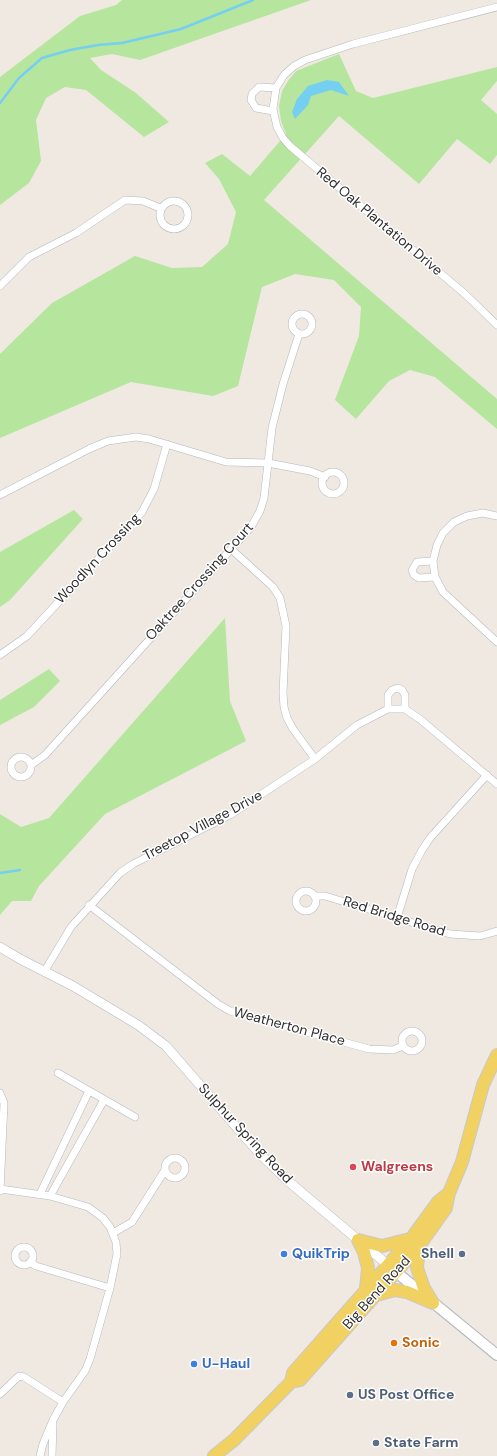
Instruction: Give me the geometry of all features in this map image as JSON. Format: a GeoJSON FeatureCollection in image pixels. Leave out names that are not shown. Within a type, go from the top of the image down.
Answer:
{"type":"FeatureCollection","features":[{"type":"Feature","properties":{"kind":"main road","name":"Big Bend Road"},"geometry":{"type":"LineString","coordinates":[[214,1456],[234,1440],[291,1382],[293,1373],[370,1293],[446,1208],[449,1194],[462,1162],[483,1085],[497,1055]]}},
{"type":"Feature","properties":{"kind":"main road"},"geometry":{"type":"LineString","coordinates":[[358,1240],[382,1246],[415,1242],[418,1268],[424,1288],[433,1303]]}},
{"type":"Feature","properties":{"kind":"main road"},"geometry":{"type":"LineString","coordinates":[[358,1240],[364,1252],[368,1268],[370,1293],[395,1290],[407,1292],[433,1303]]}},
{"type":"Feature","properties":{"kind":"main road","name":"Sulphur Spring Road"},"geometry":{"type":"LineString","coordinates":[[392,1268],[497,1355]]}},
{"type":"Feature","properties":{"kind":"street","name":"Red Oak Plantation Drive"},"geometry":{"type":"LineString","coordinates":[[497,7],[353,44],[320,54],[294,66],[284,75],[276,88],[273,111],[277,127],[290,146],[465,294],[497,325]]}},
{"type":"Feature","properties":{"kind":"street"},"geometry":{"type":"LineString","coordinates":[[273,111],[256,108],[251,100],[252,94],[259,87],[276,88]]}},
{"type":"Feature","properties":{"kind":"street"},"geometry":{"type":"LineString","coordinates":[[0,286],[29,257],[76,233],[121,203],[133,200],[143,201],[160,208]]}},
{"type":"Feature","properties":{"kind":"street"},"geometry":{"type":"LineString","coordinates":[[168,202],[177,202],[182,204],[188,211],[188,220],[177,228],[168,228],[162,222],[160,208],[168,202]]}},
{"type":"Feature","properties":{"kind":"street","name":"Oaktree Crossing Court"},"geometry":{"type":"LineString","coordinates":[[31,765],[45,755],[251,527],[260,511],[264,498],[272,428],[283,384],[299,334]]}},
{"type":"Feature","properties":{"kind":"street"},"geometry":{"type":"LineString","coordinates":[[0,495],[89,449],[108,441],[136,437],[167,444],[226,462],[268,463],[310,471],[325,477]]}},
{"type":"Feature","properties":{"kind":"street","name":"Woodlyn Crossing"},"geometry":{"type":"LineString","coordinates":[[0,655],[27,636],[142,512],[154,489],[167,444]]}},
{"type":"Feature","properties":{"kind":"street"},"geometry":{"type":"LineString","coordinates":[[497,516],[483,513],[467,516],[454,522],[443,533],[437,545],[434,561],[435,577],[439,586],[449,600],[497,642]]}},
{"type":"Feature","properties":{"kind":"street"},"geometry":{"type":"LineString","coordinates":[[231,549],[273,587],[280,598],[286,626],[283,693],[284,707],[287,718],[293,729],[315,759]]}},
{"type":"Feature","properties":{"kind":"street"},"geometry":{"type":"LineString","coordinates":[[434,561],[417,562],[412,570],[414,575],[419,578],[435,577]]}},
{"type":"Feature","properties":{"kind":"street"},"geometry":{"type":"LineString","coordinates":[[388,709],[388,695],[392,690],[398,688],[402,690],[406,695],[405,709],[421,720],[497,784]]}},
{"type":"Feature","properties":{"kind":"street","name":"Treetop Village Drive"},"geometry":{"type":"LineString","coordinates":[[44,972],[71,927],[89,905],[120,873],[133,864],[230,815],[315,759],[357,725],[388,709],[405,709]]}},
{"type":"Feature","properties":{"kind":"street"},"geometry":{"type":"LineString","coordinates":[[397,918],[412,869],[422,850],[430,838],[487,775]]}},
{"type":"Feature","properties":{"kind":"street","name":"Red Bridge Road"},"geometry":{"type":"LineString","coordinates":[[315,896],[325,896],[450,934],[480,936],[497,930]]}},
{"type":"Feature","properties":{"kind":"street","name":"Weatherton Place"},"geometry":{"type":"LineString","coordinates":[[89,905],[218,1004],[230,1011],[369,1049],[393,1050],[403,1046]]}},
{"type":"Feature","properties":{"kind":"street","name":"Sulphur Spring Road"},"geometry":{"type":"LineString","coordinates":[[0,947],[44,972],[73,986],[138,1026],[166,1046],[184,1065],[258,1153],[288,1182],[392,1268]]}},
{"type":"Feature","properties":{"kind":"street"},"geometry":{"type":"LineString","coordinates":[[58,1073],[135,1118]]}},
{"type":"Feature","properties":{"kind":"street"},"geometry":{"type":"LineString","coordinates":[[40,1194],[52,1164],[89,1091]]}},
{"type":"Feature","properties":{"kind":"street"},"geometry":{"type":"LineString","coordinates":[[0,1094],[4,1103],[0,1189],[40,1194],[76,1202],[97,1212],[113,1233],[117,1254],[110,1288],[90,1359],[85,1371],[63,1402],[53,1420],[43,1444],[40,1456]]}},
{"type":"Feature","properties":{"kind":"street"},"geometry":{"type":"LineString","coordinates":[[50,1196],[104,1100]]}},
{"type":"Feature","properties":{"kind":"street"},"geometry":{"type":"LineString","coordinates":[[113,1233],[132,1222],[165,1170]]}},
{"type":"Feature","properties":{"kind":"street"},"geometry":{"type":"LineString","coordinates":[[30,1262],[36,1266],[110,1288]]}},
{"type":"Feature","properties":{"kind":"street"},"geometry":{"type":"LineString","coordinates":[[0,1394],[19,1376],[24,1377],[63,1402]]}},
{"type":"Feature","properties":{"kind":"street"},"geometry":{"type":"LineString","coordinates":[[52,1456],[53,1420]]}},
{"type":"Feature","properties":{"kind":"green space"},"geometry":{"type":"Polygon","coordinates":[[[122,0],[311,0],[140,60],[112,54],[90,58],[101,70],[136,93],[169,122],[144,137],[86,90],[65,87],[46,98],[36,120],[41,161],[29,183],[0,205],[0,77],[80,16],[116,5],[122,0]]]}},
{"type":"Feature","properties":{"kind":"green space"},"geometry":{"type":"Polygon","coordinates":[[[339,54],[356,91],[373,98],[497,67],[497,81],[481,100],[497,114],[497,155],[490,164],[457,139],[419,184],[339,116],[264,200],[497,399],[497,429],[435,377],[410,370],[389,381],[356,419],[335,400],[359,336],[361,307],[334,280],[295,274],[262,287],[238,386],[213,396],[131,382],[0,438],[0,354],[52,303],[135,256],[172,268],[202,267],[228,244],[236,212],[219,179],[205,163],[222,154],[250,176],[286,134],[281,121],[279,106],[282,91],[288,81],[296,71],[339,54]]]}},
{"type":"Feature","properties":{"kind":"green space"},"geometry":{"type":"Polygon","coordinates":[[[74,510],[83,519],[10,600],[0,607],[0,552],[74,510]]]}},
{"type":"Feature","properties":{"kind":"green space"},"geometry":{"type":"Polygon","coordinates":[[[225,618],[230,701],[246,741],[105,814],[39,886],[31,901],[12,901],[0,915],[0,814],[21,827],[49,818],[225,618]]]}},
{"type":"Feature","properties":{"kind":"green space"},"geometry":{"type":"Polygon","coordinates":[[[49,669],[60,681],[34,707],[0,725],[0,700],[49,669]]]}},
{"type":"Feature","properties":{"kind":"water"},"geometry":{"type":"Polygon","coordinates":[[[327,80],[339,82],[349,96],[331,90],[311,96],[308,105],[295,119],[292,112],[297,99],[308,86],[327,80]]]}},
{"type":"Feature","properties":{"kind":"waterway"},"geometry":{"type":"LineString","coordinates":[[0,103],[19,78],[42,58],[70,50],[98,45],[122,43],[181,29],[253,0]]}},
{"type":"Feature","properties":{"kind":"waterway"},"geometry":{"type":"LineString","coordinates":[[0,873],[20,870]]}},
{"type":"Feature","properties":{"kind":"place","name":"Walgreens"},"geometry":{"type":"Point","coordinates":[353,1167]}},
{"type":"Feature","properties":{"kind":"place","name":"QuikTrip"},"geometry":{"type":"Point","coordinates":[284,1254]}},
{"type":"Feature","properties":{"kind":"place","name":"Shell"},"geometry":{"type":"Point","coordinates":[462,1254]}},
{"type":"Feature","properties":{"kind":"place","name":"Sonic"},"geometry":{"type":"Point","coordinates":[394,1343]}},
{"type":"Feature","properties":{"kind":"place","name":"U-Haul"},"geometry":{"type":"Point","coordinates":[194,1364]}},
{"type":"Feature","properties":{"kind":"place","name":"US Post Office"},"geometry":{"type":"Point","coordinates":[350,1395]}},
{"type":"Feature","properties":{"kind":"place","name":"State Farm"},"geometry":{"type":"Point","coordinates":[376,1443]}}]}
